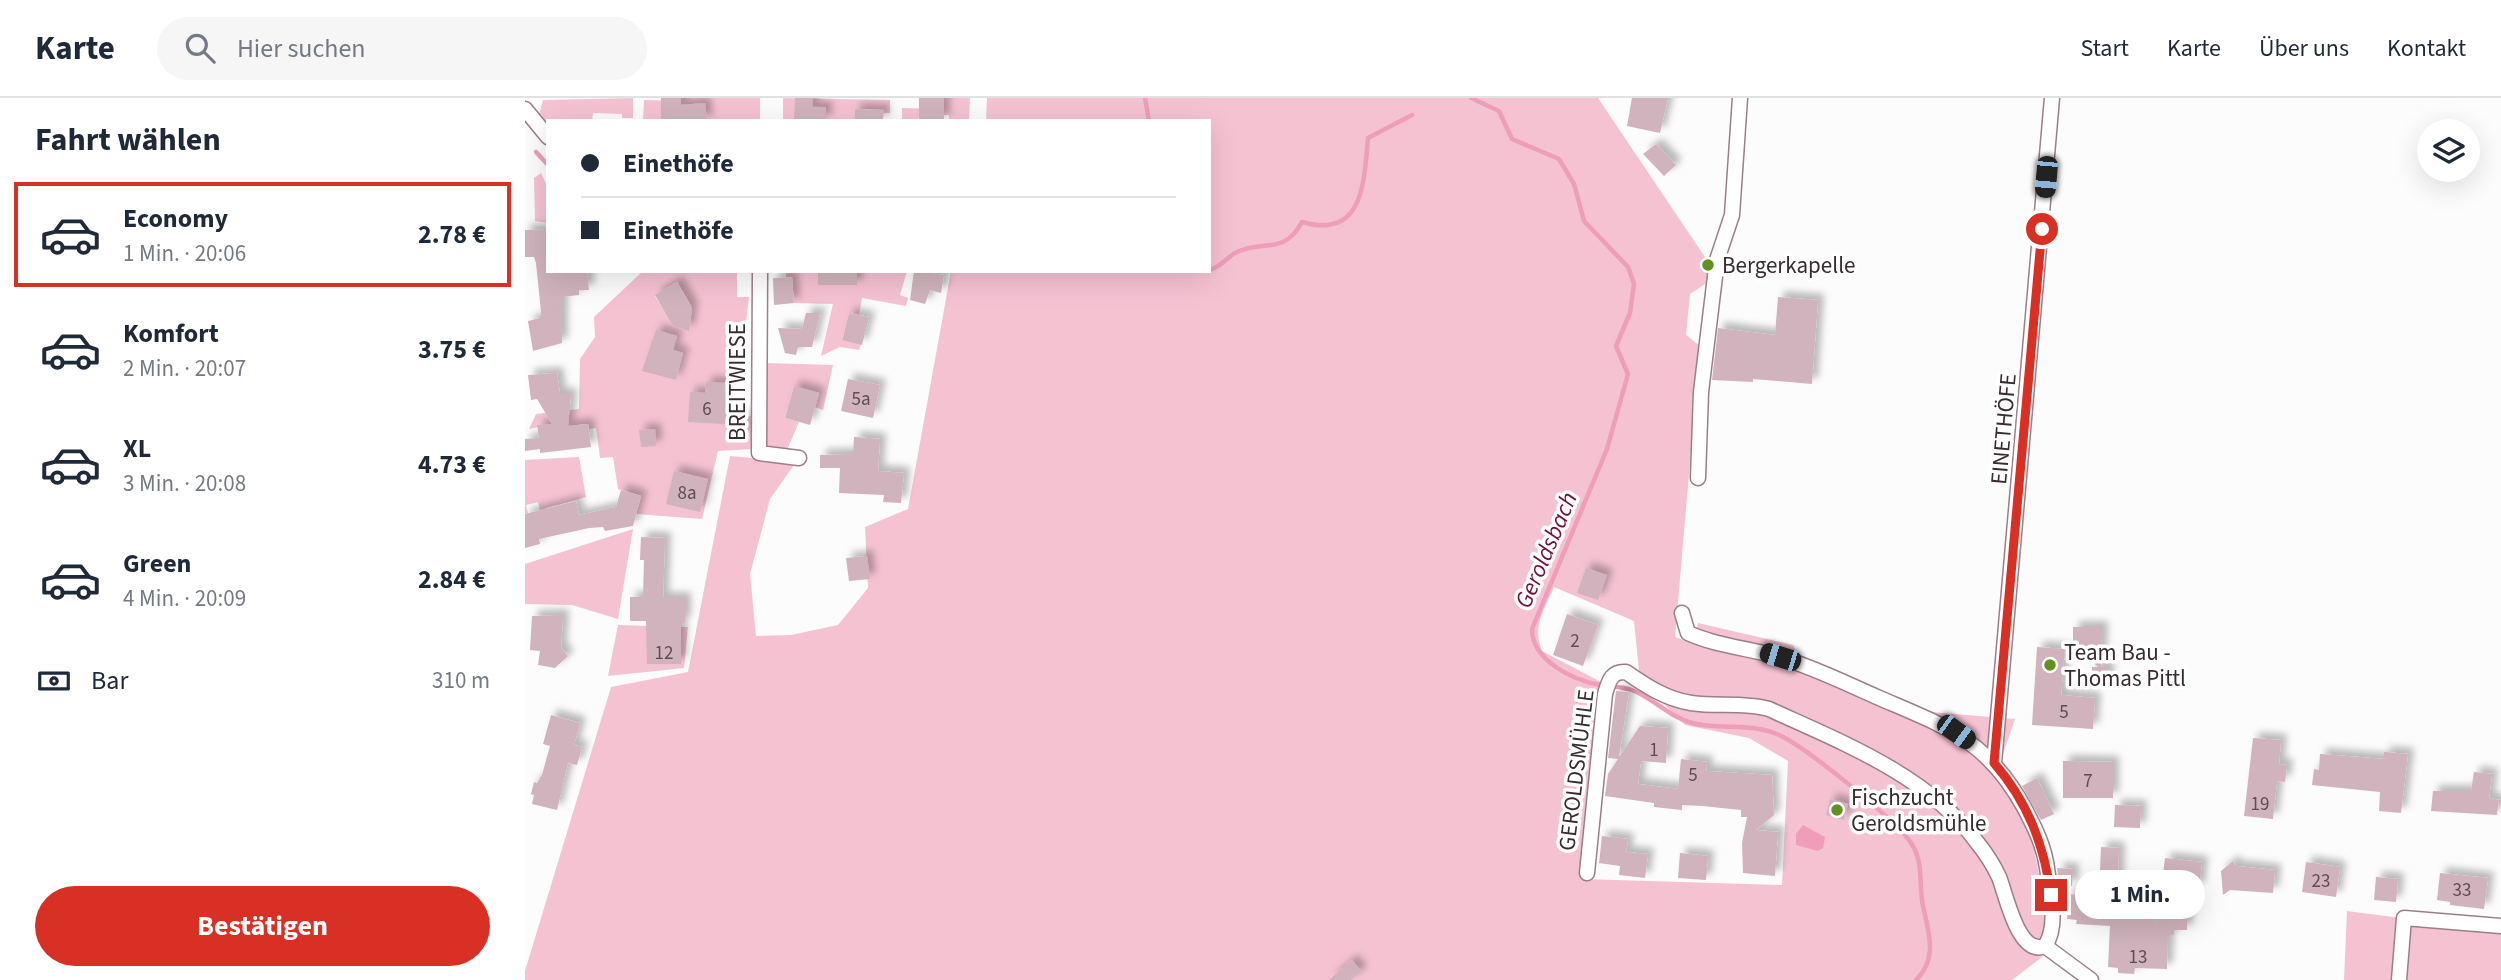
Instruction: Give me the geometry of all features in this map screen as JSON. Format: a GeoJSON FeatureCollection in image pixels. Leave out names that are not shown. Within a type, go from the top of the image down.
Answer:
{"type":"FeatureCollection","features":[{"type":"Feature","properties":{"kind":"street"},"geometry":{"type":"LineString","coordinates":[[1698,478],[1701,392],[1717,260],[1732,215],[1739,98]]}},
{"type":"Feature","properties":{"kind":"street","name":"EINETHÖFE"},"geometry":{"type":"LineString","coordinates":[[1994,763],[2052,98]]}},
{"type":"Feature","properties":{"kind":"street"},"geometry":{"type":"LineString","coordinates":[[525,109],[546,135]]}},
{"type":"Feature","properties":{"kind":"street","name":"BREITWIESE"},"geometry":{"type":"LineString","coordinates":[[760,273],[759,453],[799,458]]}},
{"type":"Feature","properties":{"kind":"street"},"geometry":{"type":"LineString","coordinates":[[1682,613],[1688,633],[1711,644],[1758,651],[1801,664],[1956,732],[1994,763],[2010,782],[2027,812],[2046,858],[2051,895],[2051,931],[2045,946],[2091,980]]}},
{"type":"Feature","properties":{"kind":"street","name":"GEROLDSMÜHLE"},"geometry":{"type":"LineString","coordinates":[[1587,873],[1605,694],[1611,676],[1626,672],[1667,697],[1691,703],[1751,704],[1769,709],[1883,765],[1930,797],[1974,838],[1999,878],[2024,939],[2033,946],[2045,946]]}},
{"type":"Feature","properties":{"kind":"street"},"geometry":{"type":"LineString","coordinates":[[2399,980],[2404,918],[2501,926]]}},
{"type":"Feature","properties":{"kind":"shaded area"},"geometry":{"type":"Polygon","coordinates":[[[633,98],[633,118],[622,118],[622,114],[593,113],[592,119],[546,119],[546,124],[539,115],[543,100],[633,98]]]}},
{"type":"Feature","properties":{"kind":"shaded area"},"geometry":{"type":"Polygon","coordinates":[[[681,98],[760,98],[760,119],[643,119],[644,100],[681,101],[681,98]]]}},
{"type":"Feature","properties":{"kind":"shaded area"},"geometry":{"type":"Polygon","coordinates":[[[783,98],[890,100],[890,113],[883,113],[883,110],[855,109],[854,119],[826,119],[826,107],[798,106],[795,119],[783,119],[783,98]]]}},
{"type":"Feature","properties":{"kind":"shaded area"},"geometry":{"type":"Polygon","coordinates":[[[944,98],[970,98],[969,119],[949,119],[949,115],[919,115],[918,119],[902,119],[902,108],[944,109],[944,98]]]}},
{"type":"Feature","properties":{"kind":"shaded area"},"geometry":{"type":"Polygon","coordinates":[[[987,98],[1598,98],[1711,266],[1708,282],[1690,294],[1686,335],[1700,346],[1675,637],[1691,643],[1698,623],[1793,645],[1799,657],[1918,711],[2015,719],[2000,763],[2032,838],[2049,928],[2042,957],[2012,980],[525,980],[525,971],[611,687],[688,672],[730,456],[796,462],[770,499],[750,574],[756,636],[791,635],[838,625],[868,588],[865,527],[908,509],[951,273],[1211,273],[1211,119],[986,119],[987,98]],[[1554,587],[1539,626],[1542,651],[1601,682],[1582,879],[1782,885],[1788,761],[1749,738],[1685,725],[1640,680],[1634,621],[1554,587]]]}},
{"type":"Feature","properties":{"kind":"shaded area"},"geometry":{"type":"Polygon","coordinates":[[[541,173],[546,184],[546,223],[535,221],[534,178],[541,173]]]}},
{"type":"Feature","properties":{"kind":"shaded area"},"geometry":{"type":"Polygon","coordinates":[[[641,273],[737,273],[737,297],[749,297],[740,373],[731,378],[725,435],[743,437],[745,416],[752,416],[752,449],[718,451],[702,519],[636,514],[641,496],[618,489],[613,457],[600,458],[596,428],[589,429],[588,424],[554,428],[553,424],[529,429],[536,414],[579,409],[580,359],[595,337],[594,317],[641,273]],[[677,282],[655,296],[670,319],[691,306],[677,282]]]}},
{"type":"Feature","properties":{"kind":"shaded area"},"geometry":{"type":"Polygon","coordinates":[[[786,273],[906,273],[900,295],[908,298],[906,306],[862,298],[859,315],[849,313],[842,339],[861,344],[859,350],[840,347],[821,356],[833,304],[794,303],[792,277],[786,277],[786,273]]]}},
{"type":"Feature","properties":{"kind":"shaded area"},"geometry":{"type":"Polygon","coordinates":[[[765,363],[833,365],[823,410],[815,407],[794,386],[785,418],[799,422],[787,450],[766,445],[765,363]]]}},
{"type":"Feature","properties":{"kind":"shaded area"},"geometry":{"type":"Polygon","coordinates":[[[579,457],[586,497],[546,508],[547,514],[541,516],[538,502],[526,505],[528,513],[525,514],[525,460],[579,457]]]}},
{"type":"Feature","properties":{"kind":"shaded area"},"geometry":{"type":"Polygon","coordinates":[[[633,529],[618,619],[572,605],[525,604],[525,564],[633,529]]]}},
{"type":"Feature","properties":{"kind":"shaded area"},"geometry":{"type":"Polygon","coordinates":[[[618,625],[688,627],[684,668],[608,676],[618,625]]]}},
{"type":"Feature","properties":{"kind":"shaded area"},"geometry":{"type":"Polygon","coordinates":[[[1803,825],[1825,837],[1823,848],[1818,851],[1796,845],[1796,834],[1803,825]]]}},
{"type":"Feature","properties":{"kind":"shaded area"},"geometry":{"type":"Polygon","coordinates":[[[2347,911],[2501,931],[2501,980],[2344,980],[2347,911]]]}},
{"type":"Feature","properties":{"kind":"building"},"geometry":{"type":"Polygon","coordinates":[[[661,98],[681,98],[681,105],[705,103],[707,119],[661,119],[661,98]]]}},
{"type":"Feature","properties":{"kind":"building"},"geometry":{"type":"Polygon","coordinates":[[[795,98],[813,98],[812,107],[826,107],[826,119],[794,119],[795,98]]]}},
{"type":"Feature","properties":{"kind":"building"},"geometry":{"type":"Polygon","coordinates":[[[919,98],[944,98],[944,119],[919,119],[919,98]]]}},
{"type":"Feature","properties":{"kind":"building"},"geometry":{"type":"Polygon","coordinates":[[[1632,98],[1668,98],[1660,133],[1627,126],[1632,98]]]}},
{"type":"Feature","properties":{"kind":"building"},"geometry":{"type":"Polygon","coordinates":[[[855,109],[884,110],[883,119],[854,119],[855,109]]]}},
{"type":"Feature","properties":{"kind":"building"},"geometry":{"type":"Polygon","coordinates":[[[1656,144],[1676,165],[1664,176],[1643,154],[1656,144]]]}},
{"type":"Feature","properties":{"kind":"building"},"geometry":{"type":"Polygon","coordinates":[[[546,229],[546,273],[587,273],[589,290],[579,290],[579,295],[562,297],[562,343],[533,351],[528,321],[540,318],[541,312],[536,263],[534,257],[525,257],[525,230],[546,229]]]}},
{"type":"Feature","properties":{"kind":"building"},"geometry":{"type":"Polygon","coordinates":[[[818,273],[857,273],[857,285],[818,285],[818,273]]]}},
{"type":"Feature","properties":{"kind":"building"},"geometry":{"type":"Polygon","coordinates":[[[914,273],[944,275],[941,293],[930,290],[925,304],[910,300],[914,273]]]}},
{"type":"Feature","properties":{"kind":"building"},"geometry":{"type":"Polygon","coordinates":[[[792,277],[794,303],[774,305],[773,278],[792,277]]]}},
{"type":"Feature","properties":{"kind":"building"},"geometry":{"type":"Polygon","coordinates":[[[677,282],[692,308],[689,331],[673,326],[655,295],[677,282]]]}},
{"type":"Feature","properties":{"kind":"building"},"geometry":{"type":"Polygon","coordinates":[[[1778,297],[1818,300],[1812,384],[1753,379],[1753,382],[1712,380],[1718,328],[1775,335],[1778,297]]]}},
{"type":"Feature","properties":{"kind":"building"},"geometry":{"type":"Polygon","coordinates":[[[806,313],[820,313],[812,347],[798,347],[796,355],[785,353],[778,328],[802,329],[806,313]]]}},
{"type":"Feature","properties":{"kind":"building"},"geometry":{"type":"Polygon","coordinates":[[[849,313],[869,317],[862,345],[842,340],[849,313]]]}},
{"type":"Feature","properties":{"kind":"building"},"geometry":{"type":"Polygon","coordinates":[[[656,330],[677,336],[673,350],[683,353],[676,380],[642,371],[656,330]]]}},
{"type":"Feature","properties":{"kind":"building"},"geometry":{"type":"Polygon","coordinates":[[[557,373],[560,394],[571,394],[568,426],[588,424],[591,447],[540,453],[540,449],[525,451],[525,439],[539,438],[537,425],[552,424],[537,399],[531,400],[528,375],[557,373]]]}},
{"type":"Feature","properties":{"kind":"building"},"geometry":{"type":"Polygon","coordinates":[[[848,379],[880,385],[873,418],[841,411],[848,379]]]}},
{"type":"Feature","properties":{"kind":"building"},"geometry":{"type":"Polygon","coordinates":[[[706,382],[727,383],[725,424],[688,422],[690,392],[705,393],[706,382]]]}},
{"type":"Feature","properties":{"kind":"building"},"geometry":{"type":"Polygon","coordinates":[[[794,386],[819,393],[810,425],[785,418],[794,386]]]}},
{"type":"Feature","properties":{"kind":"building"},"geometry":{"type":"Polygon","coordinates":[[[727,414],[745,416],[743,437],[725,436],[727,414]]]}},
{"type":"Feature","properties":{"kind":"building"},"geometry":{"type":"Polygon","coordinates":[[[655,429],[656,446],[641,447],[639,430],[655,429]]]}},
{"type":"Feature","properties":{"kind":"building"},"geometry":{"type":"Polygon","coordinates":[[[854,437],[880,439],[878,471],[904,473],[901,503],[883,502],[884,495],[839,493],[840,468],[820,468],[820,455],[853,454],[854,437]]]}},
{"type":"Feature","properties":{"kind":"building"},"geometry":{"type":"Polygon","coordinates":[[[674,471],[708,479],[700,512],[666,504],[674,471]]]}},
{"type":"Feature","properties":{"kind":"building"},"geometry":{"type":"Polygon","coordinates":[[[621,490],[641,496],[633,526],[605,531],[603,527],[589,528],[539,539],[540,544],[525,548],[525,514],[576,501],[579,515],[616,507],[621,490]]]}},
{"type":"Feature","properties":{"kind":"building"},"geometry":{"type":"Polygon","coordinates":[[[641,537],[665,538],[663,598],[685,598],[685,622],[681,622],[681,664],[647,664],[646,621],[630,621],[630,597],[643,597],[644,560],[640,560],[641,537]]]}},
{"type":"Feature","properties":{"kind":"building"},"geometry":{"type":"Polygon","coordinates":[[[867,556],[870,579],[849,581],[846,558],[867,556]]]}},
{"type":"Feature","properties":{"kind":"building"},"geometry":{"type":"Polygon","coordinates":[[[1586,568],[1607,575],[1598,600],[1577,593],[1586,568]]]}},
{"type":"Feature","properties":{"kind":"building"},"geometry":{"type":"Polygon","coordinates":[[[1567,614],[1598,625],[1583,666],[1553,655],[1567,614]]]}},
{"type":"Feature","properties":{"kind":"building"},"geometry":{"type":"Polygon","coordinates":[[[563,615],[561,648],[568,656],[555,668],[538,665],[540,651],[530,650],[532,616],[563,615]]]}},
{"type":"Feature","properties":{"kind":"building"},"geometry":{"type":"Polygon","coordinates":[[[2073,627],[2102,627],[2101,667],[2108,667],[2108,686],[2092,686],[2092,667],[2098,667],[2073,642],[2073,627]]]}},
{"type":"Feature","properties":{"kind":"building"},"geometry":{"type":"Polygon","coordinates":[[[2037,647],[2065,649],[2061,695],[2095,698],[2093,729],[2032,725],[2037,647]]]}},
{"type":"Feature","properties":{"kind":"building"},"geometry":{"type":"Polygon","coordinates":[[[1616,691],[1629,692],[1619,757],[1640,726],[1668,728],[1666,763],[1641,761],[1638,784],[1678,789],[1681,759],[1707,762],[1706,771],[1772,775],[1774,815],[1756,830],[1778,832],[1775,876],[1743,873],[1742,843],[1747,817],[1741,817],[1741,810],[1682,805],[1682,810],[1605,796],[1608,774],[1618,759],[1608,758],[1616,691]]]}},
{"type":"Feature","properties":{"kind":"building"},"geometry":{"type":"Polygon","coordinates":[[[551,715],[580,723],[574,745],[582,747],[577,765],[568,763],[557,810],[532,804],[534,795],[531,794],[534,782],[537,783],[542,775],[550,746],[543,744],[551,715]]]}},
{"type":"Feature","properties":{"kind":"building"},"geometry":{"type":"Polygon","coordinates":[[[2253,738],[2281,740],[2279,764],[2287,765],[2285,782],[2277,781],[2273,819],[2244,816],[2253,738]]]}},
{"type":"Feature","properties":{"kind":"building"},"geometry":{"type":"Polygon","coordinates":[[[2384,752],[2408,754],[2401,813],[2379,811],[2380,792],[2312,785],[2314,769],[2319,770],[2320,754],[2384,759],[2384,752]]]}},
{"type":"Feature","properties":{"kind":"building"},"geometry":{"type":"Polygon","coordinates":[[[2063,761],[2113,762],[2113,798],[2063,798],[2063,761]]]}},
{"type":"Feature","properties":{"kind":"building"},"geometry":{"type":"Polygon","coordinates":[[[2474,772],[2492,774],[2489,798],[2499,800],[2497,815],[2431,811],[2433,791],[2471,791],[2474,772]]]}},
{"type":"Feature","properties":{"kind":"building"},"geometry":{"type":"Polygon","coordinates":[[[2037,778],[2054,814],[2041,820],[2022,786],[2037,778]]]}},
{"type":"Feature","properties":{"kind":"building","name":"Fischzucht Geroldsmühle"},"geometry":{"type":"Polygon","coordinates":[[[1830,799],[1848,804],[1844,820],[1826,815],[1830,799]]]}},
{"type":"Feature","properties":{"kind":"building"},"geometry":{"type":"Polygon","coordinates":[[[2115,805],[2141,806],[2140,828],[2114,827],[2115,805]]]}},
{"type":"Feature","properties":{"kind":"building"},"geometry":{"type":"Polygon","coordinates":[[[1602,836],[1628,839],[1626,852],[1648,854],[1645,878],[1619,875],[1620,866],[1599,863],[1602,836]]]}},
{"type":"Feature","properties":{"kind":"building"},"geometry":{"type":"Polygon","coordinates":[[[2101,847],[2119,848],[2117,904],[2129,894],[2157,924],[2165,858],[2202,862],[2199,888],[2187,887],[2187,930],[2174,930],[2174,935],[2168,935],[2167,969],[2135,968],[2134,974],[2118,973],[2118,968],[2108,967],[2110,926],[2076,924],[2077,920],[2067,919],[2069,894],[2099,896],[2101,847]]]}},
{"type":"Feature","properties":{"kind":"building"},"geometry":{"type":"Polygon","coordinates":[[[1680,853],[1708,856],[1706,880],[1678,878],[1680,853]]]}},
{"type":"Feature","properties":{"kind":"building"},"geometry":{"type":"Polygon","coordinates":[[[2233,861],[2236,866],[2275,870],[2273,893],[2230,890],[2223,895],[2221,871],[2233,861]]]}},
{"type":"Feature","properties":{"kind":"building"},"geometry":{"type":"Polygon","coordinates":[[[2306,862],[2340,867],[2336,897],[2302,892],[2306,862]]]}},
{"type":"Feature","properties":{"kind":"building"},"geometry":{"type":"Polygon","coordinates":[[[2057,868],[2073,869],[2072,886],[2059,885],[2057,868]]]}},
{"type":"Feature","properties":{"kind":"building"},"geometry":{"type":"Polygon","coordinates":[[[2440,873],[2488,878],[2484,909],[2450,905],[2450,902],[2437,900],[2440,873]]]}},
{"type":"Feature","properties":{"kind":"building"},"geometry":{"type":"Polygon","coordinates":[[[2376,877],[2398,879],[2396,902],[2374,900],[2376,877]]]}},
{"type":"Feature","properties":{"kind":"building"},"geometry":{"type":"Polygon","coordinates":[[[1352,960],[1361,971],[1351,980],[1329,980],[1352,960]]]}},
{"type":"Feature","properties":{"kind":"waterway"},"geometry":{"type":"LineString","coordinates":[[1145,98],[1149,119]]}},
{"type":"Feature","properties":{"kind":"waterway","name":"Geroldsbach"},"geometry":{"type":"LineString","coordinates":[[1471,98],[1499,111],[1512,139],[1559,159],[1574,184],[1584,221],[1628,267],[1634,284],[1630,313],[1616,346],[1628,374],[1607,449],[1532,629],[1539,650],[1546,659],[1566,673],[1604,686],[1632,690],[1692,723],[1757,729],[1777,734],[1826,766],[1866,799],[1909,840],[1917,856],[1930,945],[1927,963],[1916,980]]}},
{"type":"Feature","properties":{"kind":"waterway"},"geometry":{"type":"LineString","coordinates":[[1211,269],[1247,248],[1273,245],[1288,239],[1302,222],[1322,225],[1338,223],[1349,215],[1362,188],[1368,138],[1412,115]]}},
{"type":"Feature","properties":{"kind":"waterway"},"geometry":{"type":"LineString","coordinates":[[536,152],[546,163]]}},
{"type":"Feature","properties":{"kind":"place","name":"Bergerkapelle"},"geometry":{"type":"Point","coordinates":[1708,265]}},
{"type":"Feature","properties":{"kind":"place","name":"Team Bau - Thomas Pittl"},"geometry":{"type":"Point","coordinates":[2050,665]}},
{"type":"Feature","properties":{"kind":"place","name":"Fischzucht Geroldsmühle"},"geometry":{"type":"Point","coordinates":[1837,810]}},
{"type":"Feature","properties":{"kind":"route"},"geometry":{"type":"LineString","coordinates":[[2042,229],[1994,763],[2010,782],[2038,834],[2046,858],[2051,895]]}}]}
